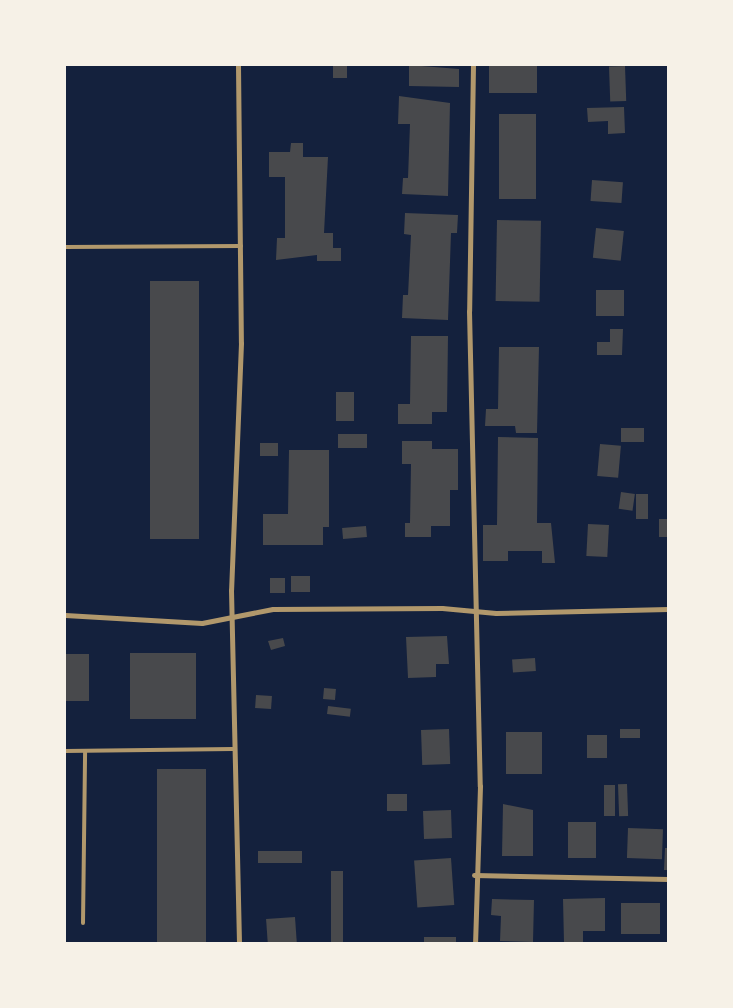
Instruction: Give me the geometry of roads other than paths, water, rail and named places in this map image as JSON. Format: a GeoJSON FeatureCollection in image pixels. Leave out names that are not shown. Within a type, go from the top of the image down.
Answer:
{"type":"FeatureCollection","features":[{"type":"Feature","properties":{"kind":"street"},"geometry":{"type":"LineString","coordinates":[[238,65],[241,246],[233,749],[239,943]]}},
{"type":"Feature","properties":{"kind":"street"},"geometry":{"type":"LineString","coordinates":[[473,65],[469,310],[473,611],[480,786],[474,875],[475,943]]}},
{"type":"Feature","properties":{"kind":"street"},"geometry":{"type":"LineString","coordinates":[[65,615],[202,622],[234,619],[273,609],[473,611],[668,609]]}},
{"type":"Feature","properties":{"kind":"street"},"geometry":{"type":"LineString","coordinates":[[474,875],[668,879]]}},
{"type":"Feature","properties":{"kind":"lane"},"geometry":{"type":"LineString","coordinates":[[65,247],[241,246]]}},
{"type":"Feature","properties":{"kind":"lane"},"geometry":{"type":"LineString","coordinates":[[65,751],[233,749]]}},
{"type":"Feature","properties":{"kind":"lane"},"geometry":{"type":"LineString","coordinates":[[83,923],[85,751]]}}]}
